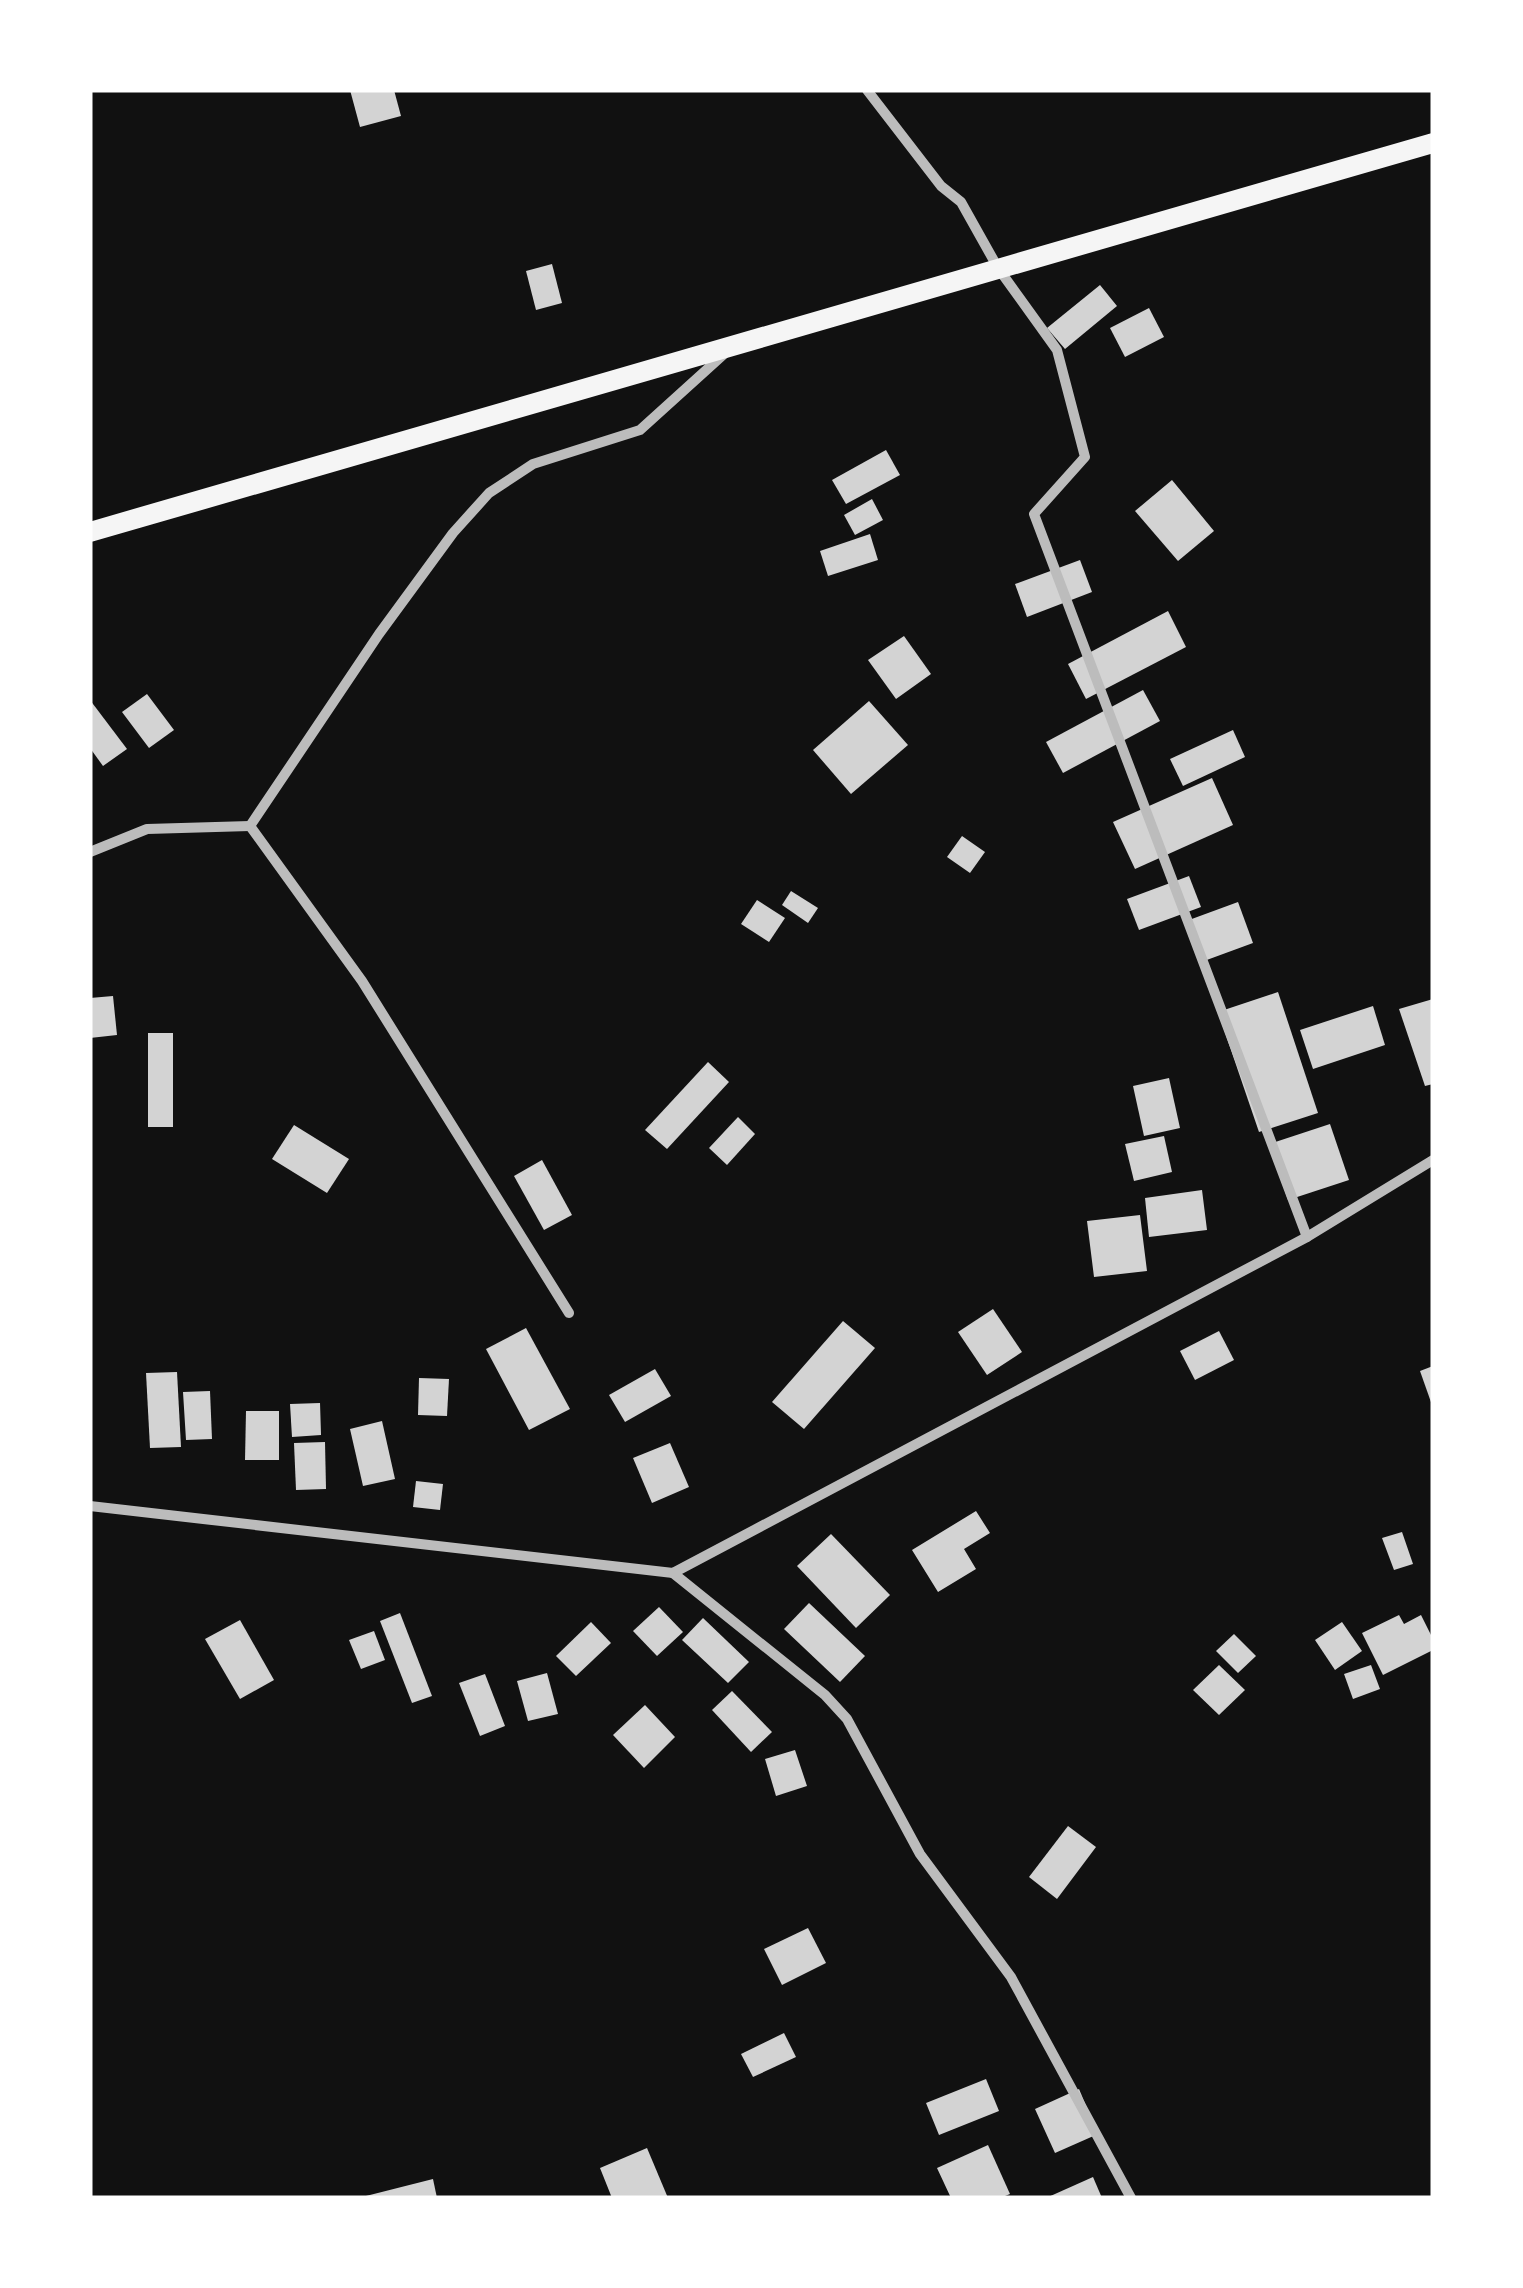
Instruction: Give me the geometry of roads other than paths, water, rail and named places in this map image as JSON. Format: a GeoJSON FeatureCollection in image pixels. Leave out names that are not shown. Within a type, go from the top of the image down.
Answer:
{"type":"FeatureCollection","features":[{"type":"Feature","properties":{"kind":"main road"},"geometry":{"type":"LineString","coordinates":[[90,532],[728,350],[1433,142]]}},
{"type":"Feature","properties":{"kind":"street"},"geometry":{"type":"LineString","coordinates":[[867,90],[941,186],[961,202],[998,268],[1058,350],[1084,457],[1034,514],[1308,1236]]}},
{"type":"Feature","properties":{"kind":"street"},"geometry":{"type":"LineString","coordinates":[[250,826],[378,634],[453,533],[489,493],[533,464],[640,430],[728,350]]}},
{"type":"Feature","properties":{"kind":"street"},"geometry":{"type":"LineString","coordinates":[[90,852],[147,830],[250,826]]}},
{"type":"Feature","properties":{"kind":"street"},"geometry":{"type":"LineString","coordinates":[[250,826],[362,981],[569,1313]]}},
{"type":"Feature","properties":{"kind":"street"},"geometry":{"type":"LineString","coordinates":[[673,1573],[1308,1236],[1433,1160]]}},
{"type":"Feature","properties":{"kind":"street"},"geometry":{"type":"LineString","coordinates":[[90,1506],[673,1573],[825,1695],[848,1719],[904,1828],[1011,1976],[1132,2198]]}}]}
